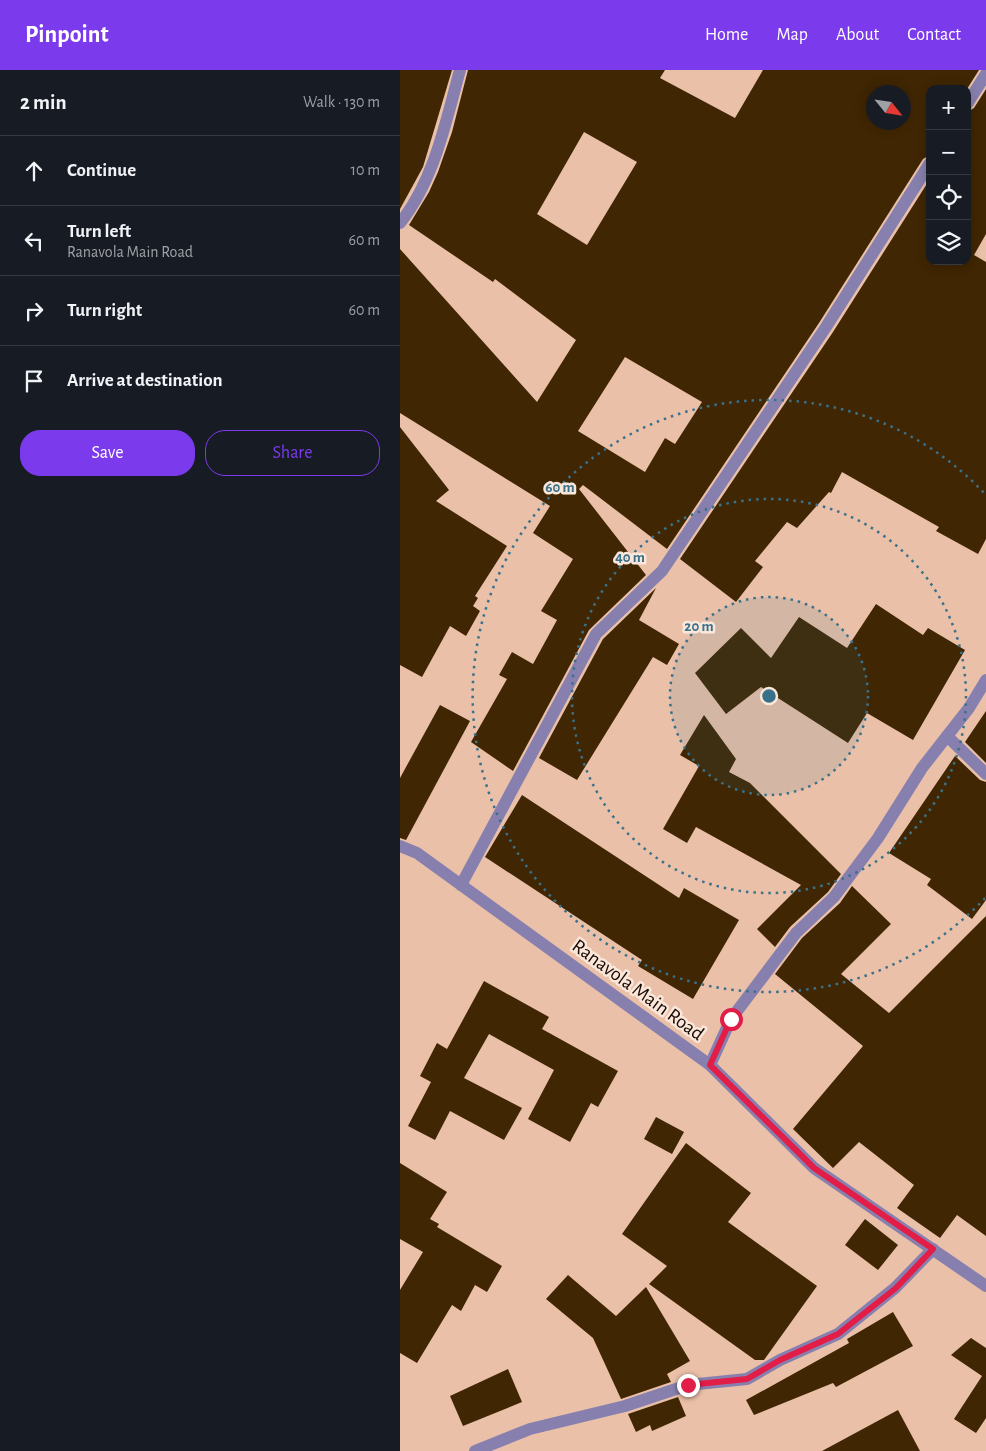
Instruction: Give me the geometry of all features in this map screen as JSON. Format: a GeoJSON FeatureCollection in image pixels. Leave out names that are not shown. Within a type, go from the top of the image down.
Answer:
{"type":"FeatureCollection","features":[{"type":"Feature","properties":{"kind":"street"},"geometry":{"type":"LineString","coordinates":[[400,223],[414,205],[440,141],[460,70]]}},
{"type":"Feature","properties":{"kind":"street"},"geometry":{"type":"LineString","coordinates":[[971,98],[986,74]]}},
{"type":"Feature","properties":{"kind":"street"},"geometry":{"type":"LineString","coordinates":[[461,885],[596,634],[662,571],[826,327],[926,169]]}},
{"type":"Feature","properties":{"kind":"street"},"geometry":{"type":"LineString","coordinates":[[710,1065],[731,1019],[796,934],[834,897],[878,838],[922,768],[969,708],[986,680]]}},
{"type":"Feature","properties":{"kind":"street"},"geometry":{"type":"LineString","coordinates":[[947,736],[986,774]]}},
{"type":"Feature","properties":{"kind":"street","name":"Ranavola Main Road"},"geometry":{"type":"LineString","coordinates":[[400,846],[417,853],[710,1065],[814,1168],[986,1286]]}},
{"type":"Feature","properties":{"kind":"street"},"geometry":{"type":"LineString","coordinates":[[475,1451],[530,1429],[625,1406],[688,1385],[747,1379],[780,1360],[838,1334],[896,1288],[933,1249]]}},
{"type":"Feature","properties":{"kind":"building"},"geometry":{"type":"Polygon","coordinates":[[[400,70],[452,70],[423,167],[400,209],[400,70]]]}},
{"type":"Feature","properties":{"kind":"building"},"geometry":{"type":"Polygon","coordinates":[[[468,70],[665,70],[660,78],[735,118],[763,70],[979,70],[970,85],[926,85],[926,157],[923,159],[819,323],[667,549],[583,485],[579,489],[646,575],[589,630],[513,771],[471,742],[507,679],[499,675],[512,652],[533,664],[557,620],[541,611],[573,559],[533,533],[550,506],[400,413],[400,249],[537,402],[576,340],[495,279],[493,282],[409,225],[429,192],[452,132],[468,70]],[[584,132],[537,214],[587,245],[637,162],[584,132]],[[625,357],[578,431],[645,472],[665,438],[675,444],[702,402],[625,357]]]}},
{"type":"Feature","properties":{"kind":"building"},"geometry":{"type":"Polygon","coordinates":[[[986,89],[986,234],[974,255],[986,262],[986,539],[978,554],[936,531],[939,527],[842,472],[831,493],[829,492],[797,528],[787,522],[755,561],[763,567],[736,602],[680,559],[833,332],[926,185],[926,265],[971,265],[971,110],[986,89]]]}},
{"type":"Feature","properties":{"kind":"building"},"geometry":{"type":"Polygon","coordinates":[[[400,427],[449,490],[436,501],[507,546],[475,596],[478,598],[473,606],[480,611],[466,636],[450,626],[422,677],[400,665],[400,427]]]}},
{"type":"Feature","properties":{"kind":"building"},"geometry":{"type":"Polygon","coordinates":[[[656,588],[639,620],[679,644],[667,665],[653,657],[577,780],[539,758],[603,639],[656,588]]]}},
{"type":"Feature","properties":{"kind":"building"},"geometry":{"type":"Polygon","coordinates":[[[876,604],[923,635],[928,628],[965,650],[913,740],[867,713],[848,743],[761,687],[726,714],[695,673],[741,628],[771,658],[799,617],[847,648],[876,604]]]}},
{"type":"Feature","properties":{"kind":"building"},"geometry":{"type":"Polygon","coordinates":[[[440,705],[470,721],[406,840],[400,838],[400,778],[440,705]]]}},
{"type":"Feature","properties":{"kind":"building"},"geometry":{"type":"Polygon","coordinates":[[[986,711],[986,763],[965,742],[986,711]]]}},
{"type":"Feature","properties":{"kind":"building"},"geometry":{"type":"Polygon","coordinates":[[[704,715],[736,759],[729,772],[750,783],[841,874],[828,892],[790,927],[775,947],[757,929],[801,885],[696,827],[687,843],[663,829],[699,766],[680,755],[704,715]]]}},
{"type":"Feature","properties":{"kind":"building"},"geometry":{"type":"Polygon","coordinates":[[[955,756],[980,780],[986,782],[986,900],[972,919],[927,885],[931,879],[889,853],[955,756]]]}},
{"type":"Feature","properties":{"kind":"building"},"geometry":{"type":"Polygon","coordinates":[[[522,795],[679,898],[684,888],[739,920],[693,999],[638,966],[642,960],[485,857],[522,795]]]}},
{"type":"Feature","properties":{"kind":"building"},"geometry":{"type":"Polygon","coordinates":[[[852,886],[891,924],[841,974],[889,1013],[986,916],[986,1236],[957,1215],[940,1238],[897,1208],[914,1185],[859,1142],[833,1168],[793,1129],[863,1046],[775,974],[802,938],[840,903],[852,886]]]}},
{"type":"Feature","properties":{"kind":"building"},"geometry":{"type":"Polygon","coordinates":[[[484,981],[549,1017],[542,1029],[618,1071],[598,1107],[591,1103],[570,1142],[528,1119],[554,1070],[489,1034],[464,1078],[522,1108],[504,1140],[450,1111],[435,1140],[408,1126],[431,1082],[420,1076],[437,1043],[447,1049],[484,981]]]}},
{"type":"Feature","properties":{"kind":"building"},"geometry":{"type":"Polygon","coordinates":[[[656,1117],[684,1132],[672,1154],[644,1139],[656,1117]]]}},
{"type":"Feature","properties":{"kind":"building"},"geometry":{"type":"Polygon","coordinates":[[[686,1143],[751,1193],[728,1222],[817,1286],[764,1360],[755,1360],[649,1284],[667,1266],[622,1234],[686,1143]]]}},
{"type":"Feature","properties":{"kind":"building"},"geometry":{"type":"Polygon","coordinates":[[[400,1163],[447,1192],[430,1219],[439,1224],[437,1227],[502,1266],[487,1292],[475,1285],[461,1311],[452,1305],[417,1363],[400,1353],[400,1290],[423,1252],[400,1239],[400,1163]]]}},
{"type":"Feature","properties":{"kind":"building"},"geometry":{"type":"Polygon","coordinates":[[[865,1219],[898,1245],[878,1270],[845,1245],[865,1219]]]}},
{"type":"Feature","properties":{"kind":"building"},"geometry":{"type":"Polygon","coordinates":[[[568,1275],[616,1316],[646,1287],[690,1361],[667,1374],[671,1382],[621,1399],[593,1338],[546,1299],[568,1275]]]}},
{"type":"Feature","properties":{"kind":"building"},"geometry":{"type":"Polygon","coordinates":[[[893,1312],[913,1346],[836,1387],[833,1383],[754,1415],[746,1400],[849,1343],[847,1339],[893,1312]]]}},
{"type":"Feature","properties":{"kind":"building"},"geometry":{"type":"Polygon","coordinates":[[[971,1338],[986,1348],[986,1418],[976,1433],[954,1419],[982,1376],[951,1355],[971,1338]]]}},
{"type":"Feature","properties":{"kind":"building"},"geometry":{"type":"Polygon","coordinates":[[[508,1369],[522,1402],[463,1426],[450,1396],[508,1369]]]}},
{"type":"Feature","properties":{"kind":"building"},"geometry":{"type":"Polygon","coordinates":[[[678,1397],[686,1416],[652,1431],[650,1425],[636,1432],[628,1414],[678,1397]]]}},
{"type":"Feature","properties":{"kind":"building"},"geometry":{"type":"Polygon","coordinates":[[[898,1410],[920,1451],[822,1451],[898,1410]]]}},
{"type":"Feature","properties":{"kind":"route"},"geometry":{"type":"LineString","coordinates":[[688,1385],[747,1379],[780,1360],[838,1334],[896,1288],[933,1249],[814,1168],[710,1065],[731,1019]]}}]}
